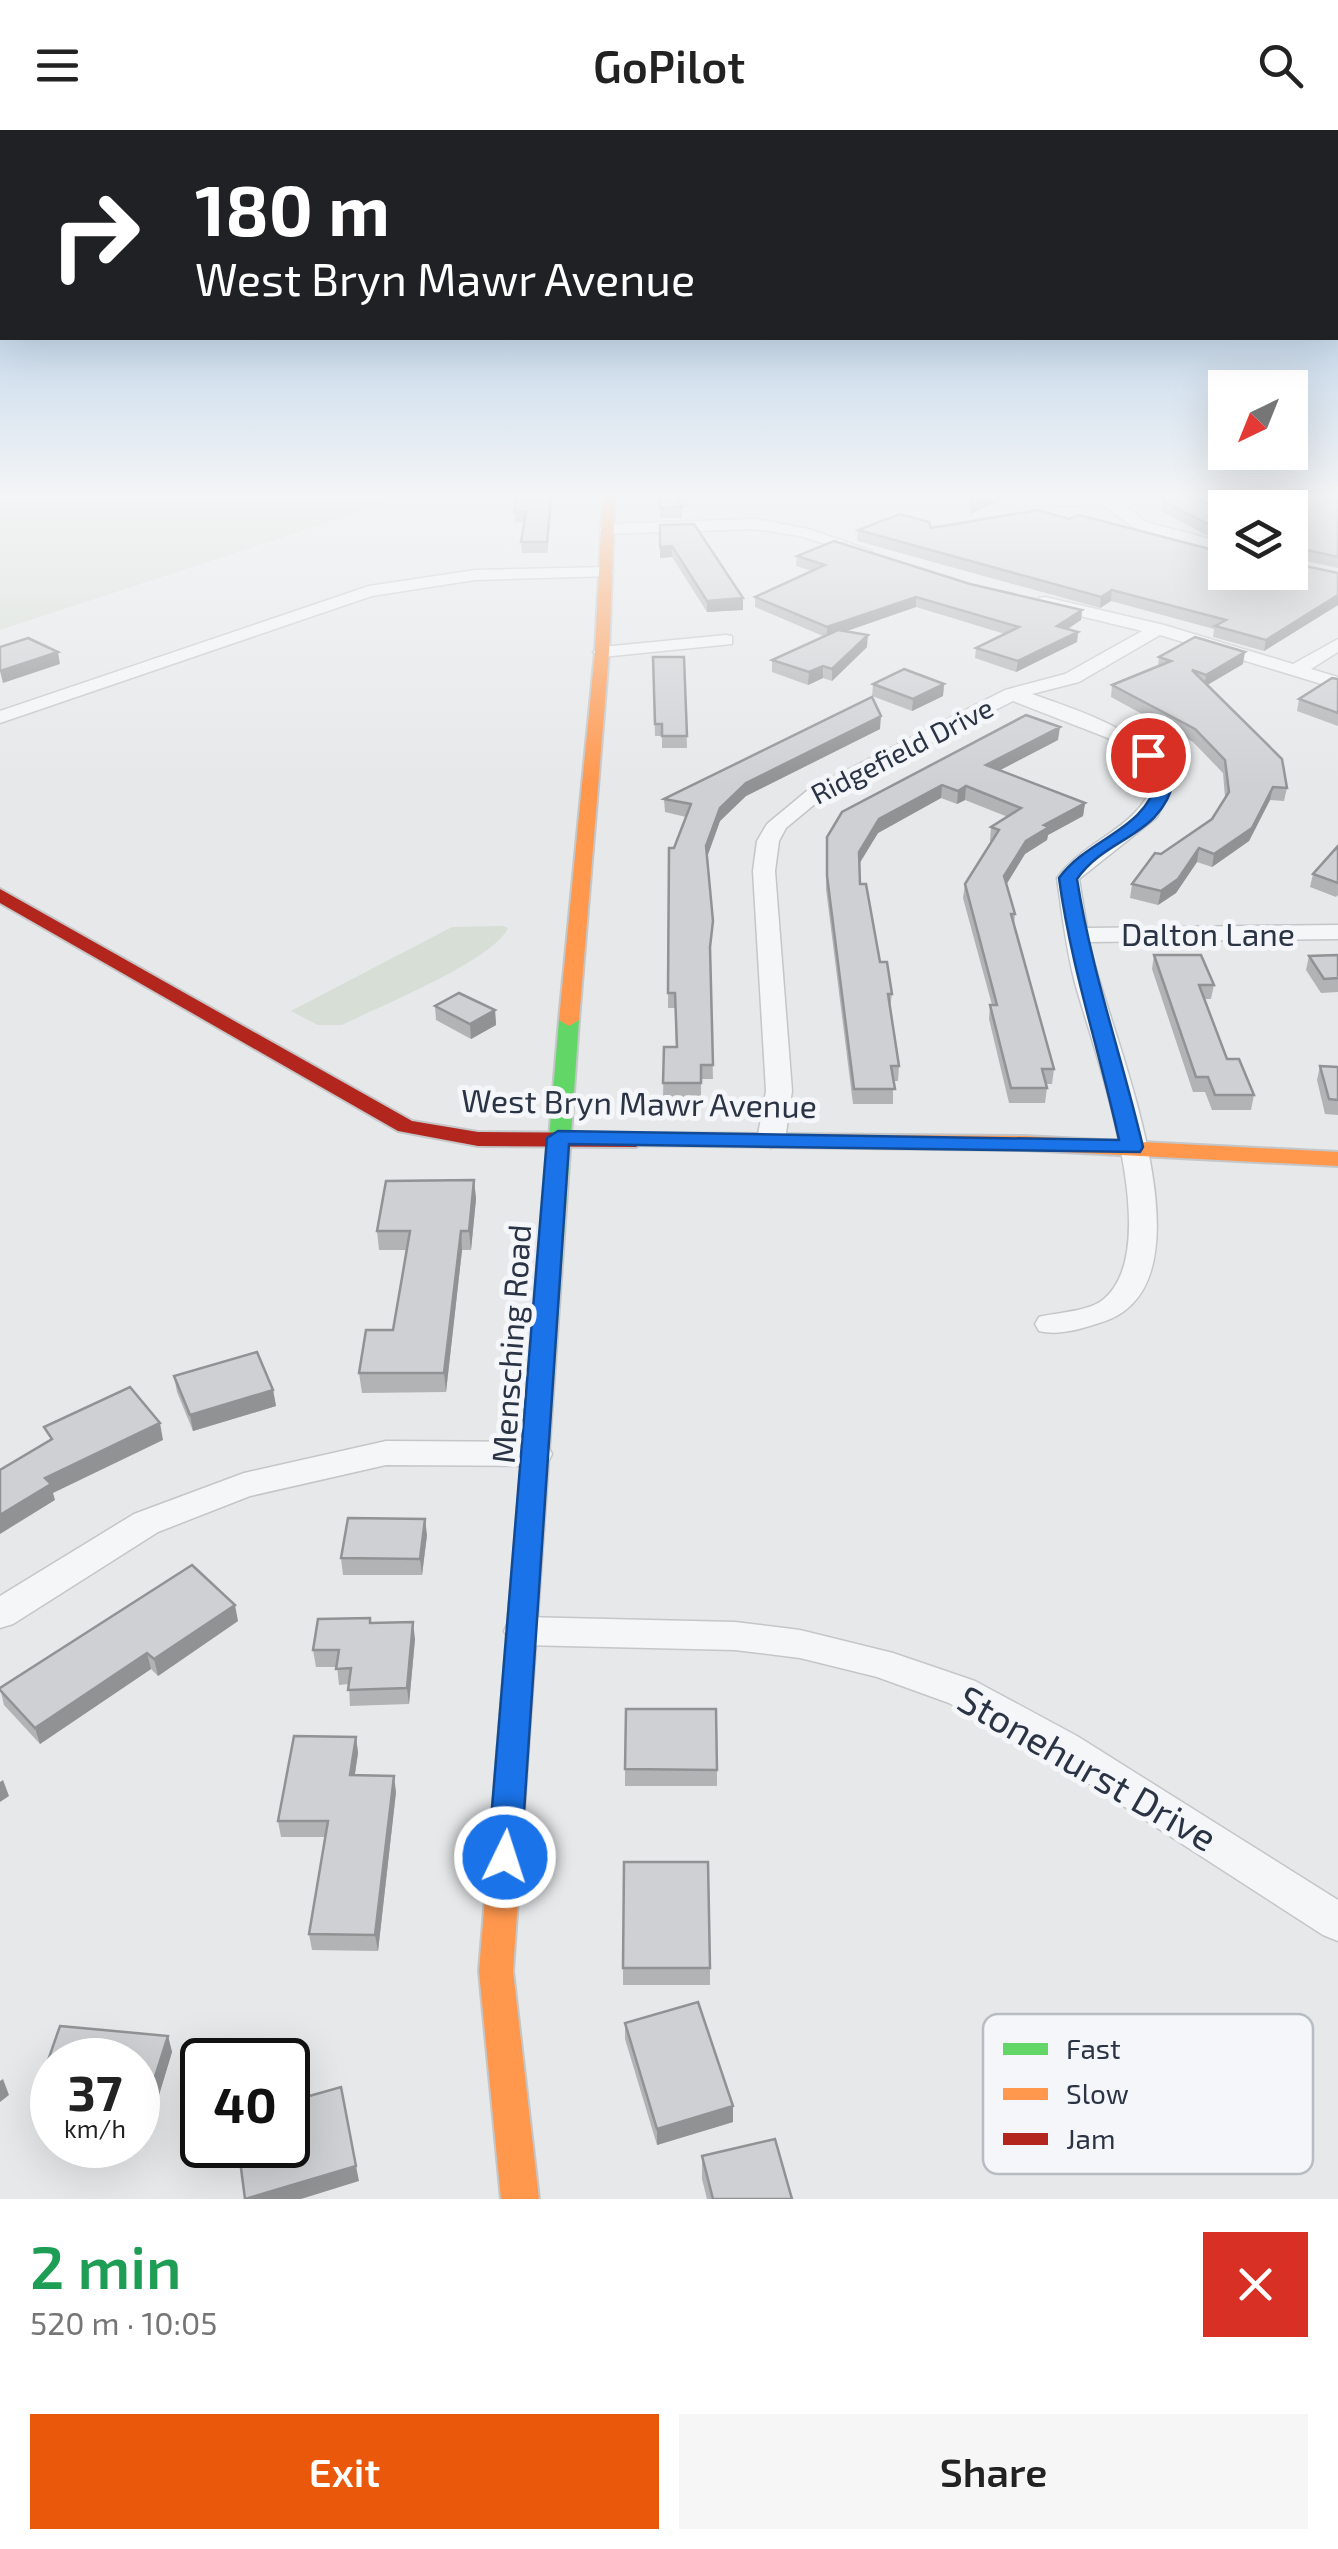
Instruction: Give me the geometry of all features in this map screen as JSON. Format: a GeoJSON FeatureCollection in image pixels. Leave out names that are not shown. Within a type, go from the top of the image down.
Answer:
{"type":"FeatureCollection","features":[{"type":"Feature","properties":{"kind":"street"},"geometry":{"type":"LineString","coordinates":[[0,718],[379,591]]}},
{"type":"Feature","properties":{"kind":"street","name":"Mensching Road"},"geometry":{"type":"LineString","coordinates":[[520,2199],[496,1970],[558,1138],[602,652],[604,591]]}},
{"type":"Feature","properties":{"kind":"street"},"geometry":{"type":"LineString","coordinates":[[1031,599],[1158,630],[1338,682]]}},
{"type":"Feature","properties":{"kind":"street","name":"Ridgefield Drive"},"geometry":{"type":"LineString","coordinates":[[770,1140],[780,1091],[764,871],[768,842],[787,813],[815,794],[1012,694],[1072,678],[1158,630]]}},
{"type":"Feature","properties":{"kind":"street"},"geometry":{"type":"LineString","coordinates":[[602,652],[726,640]]}},
{"type":"Feature","properties":{"kind":"street"},"geometry":{"type":"LineString","coordinates":[[1296,670],[1338,644]]}},
{"type":"Feature","properties":{"kind":"street"},"geometry":{"type":"LineString","coordinates":[[1012,694],[1116,732],[1140,747],[1166,777],[1161,800],[1152,813],[1080,862],[1068,878],[1077,936],[1132,1147],[1146,1251],[1139,1275],[1115,1307],[1050,1324]]}},
{"type":"Feature","properties":{"kind":"street","name":"West Bryn Mawr Avenue"},"geometry":{"type":"LineString","coordinates":[[0,895],[406,1126],[478,1139],[1132,1147],[1338,1158]]}},
{"type":"Feature","properties":{"kind":"street","name":"Dalton Lane"},"geometry":{"type":"LineString","coordinates":[[1077,936],[1338,932]]}},
{"type":"Feature","properties":{"kind":"street"},"geometry":{"type":"LineString","coordinates":[[0,1614],[146,1523],[244,1485],[386,1453],[536,1454]]}},
{"type":"Feature","properties":{"kind":"street","name":"Stonehurst Drive"},"geometry":{"type":"LineString","coordinates":[[522,1631],[734,1636],[800,1644],[880,1663],[962,1692],[1063,1746],[1338,1922]]}},
{"type":"Feature","properties":{"kind":"shaded area"},"geometry":{"type":"Polygon","coordinates":[[[0,591],[120,591],[0,630],[0,591]]]}},
{"type":"Feature","properties":{"kind":"shaded area"},"geometry":{"type":"Polygon","coordinates":[[[452,927],[508,928],[498,941],[459,968],[342,1025],[318,1025],[291,1011],[452,927]]]}},
{"type":"Feature","properties":{"kind":"building"},"geometry":{"type":"Polygon","coordinates":[[[700,591],[738,591],[743,598],[707,601],[700,591]]]}},
{"type":"Feature","properties":{"kind":"building"},"geometry":{"type":"Polygon","coordinates":[[[769,591],[998,591],[1082,610],[1057,626],[1078,632],[1018,661],[976,648],[1019,627],[916,597],[827,627],[755,597],[769,591]]]}},
{"type":"Feature","properties":{"kind":"building"},"geometry":{"type":"Polygon","coordinates":[[[1078,591],[1111,591],[1101,597],[1078,591]]]}},
{"type":"Feature","properties":{"kind":"building"},"geometry":{"type":"Polygon","coordinates":[[[1114,591],[1338,591],[1338,595],[1266,640],[1215,626],[1226,620],[1114,591]]]}},
{"type":"Feature","properties":{"kind":"building"},"geometry":{"type":"Polygon","coordinates":[[[838,630],[868,635],[832,669],[823,666],[809,672],[772,660],[838,630]]]}},
{"type":"Feature","properties":{"kind":"building"},"geometry":{"type":"Polygon","coordinates":[[[1195,637],[1245,652],[1206,675],[1192,670],[1282,759],[1287,788],[1273,787],[1252,828],[1214,854],[1199,848],[1178,879],[1161,891],[1132,884],[1155,853],[1161,854],[1212,819],[1229,792],[1225,760],[1195,729],[1112,685],[1171,661],[1159,657],[1195,637]]]}},
{"type":"Feature","properties":{"kind":"building"},"geometry":{"type":"Polygon","coordinates":[[[28,638],[58,652],[0,671],[0,647],[28,638]]]}},
{"type":"Feature","properties":{"kind":"building"},"geometry":{"type":"Polygon","coordinates":[[[653,657],[684,657],[687,736],[662,736],[662,724],[655,724],[653,657]]]}},
{"type":"Feature","properties":{"kind":"building"},"geometry":{"type":"Polygon","coordinates":[[[904,669],[944,684],[913,699],[873,684],[904,669]]]}},
{"type":"Feature","properties":{"kind":"building"},"geometry":{"type":"Polygon","coordinates":[[[1332,678],[1338,679],[1338,713],[1299,699],[1332,678]]]}},
{"type":"Feature","properties":{"kind":"building"},"geometry":{"type":"Polygon","coordinates":[[[872,697],[881,716],[746,783],[720,808],[706,846],[713,921],[713,1065],[701,1065],[701,1083],[663,1083],[664,1047],[677,1047],[675,993],[668,993],[669,848],[674,848],[691,804],[664,799],[872,697]]]}},
{"type":"Feature","properties":{"kind":"building"},"geometry":{"type":"Polygon","coordinates":[[[1026,715],[1060,727],[986,765],[1085,803],[1044,825],[1049,827],[1026,841],[1004,876],[1054,1069],[1042,1069],[1047,1088],[1011,1088],[990,1005],[997,1005],[965,884],[999,830],[991,827],[1021,808],[966,786],[958,791],[942,785],[879,819],[859,852],[860,884],[866,884],[880,962],[887,962],[899,1066],[891,1066],[895,1089],[854,1089],[827,876],[827,837],[842,812],[1026,715]]]}},
{"type":"Feature","properties":{"kind":"building"},"geometry":{"type":"Polygon","coordinates":[[[1338,846],[1338,883],[1313,874],[1338,846]]]}},
{"type":"Feature","properties":{"kind":"building"},"geometry":{"type":"Polygon","coordinates":[[[1154,955],[1201,955],[1214,985],[1199,985],[1227,1059],[1239,1059],[1254,1095],[1215,1095],[1208,1077],[1196,1077],[1154,955]]]}},
{"type":"Feature","properties":{"kind":"building"},"geometry":{"type":"Polygon","coordinates":[[[1338,955],[1338,978],[1324,979],[1309,956],[1338,955]]]}},
{"type":"Feature","properties":{"kind":"building"},"geometry":{"type":"Polygon","coordinates":[[[459,993],[495,1010],[470,1024],[435,1006],[459,993]]]}},
{"type":"Feature","properties":{"kind":"building"},"geometry":{"type":"Polygon","coordinates":[[[1320,1066],[1338,1067],[1338,1100],[1329,1099],[1320,1066]]]}},
{"type":"Feature","properties":{"kind":"building"},"geometry":{"type":"Polygon","coordinates":[[[474,1180],[469,1231],[461,1231],[444,1373],[359,1373],[366,1330],[393,1330],[410,1231],[377,1231],[386,1181],[474,1180]]]}},
{"type":"Feature","properties":{"kind":"building"},"geometry":{"type":"Polygon","coordinates":[[[257,1352],[273,1390],[190,1415],[174,1376],[257,1352]]]}},
{"type":"Feature","properties":{"kind":"building"},"geometry":{"type":"Polygon","coordinates":[[[130,1387],[160,1423],[45,1478],[51,1484],[0,1515],[0,1470],[52,1439],[44,1427],[130,1387]]]}},
{"type":"Feature","properties":{"kind":"building"},"geometry":{"type":"Polygon","coordinates":[[[348,1518],[425,1519],[420,1559],[341,1558],[348,1518]]]}},
{"type":"Feature","properties":{"kind":"building"},"geometry":{"type":"Polygon","coordinates":[[[192,1565],[235,1605],[154,1659],[147,1653],[35,1728],[0,1690],[0,1688],[192,1565]]]}},
{"type":"Feature","properties":{"kind":"building"},"geometry":{"type":"Polygon","coordinates":[[[370,1618],[370,1623],[413,1622],[407,1688],[348,1690],[351,1668],[336,1669],[339,1650],[313,1650],[318,1619],[370,1618]]]}},
{"type":"Feature","properties":{"kind":"building"},"geometry":{"type":"Polygon","coordinates":[[[626,1709],[716,1709],[717,1770],[625,1769],[626,1709]]]}},
{"type":"Feature","properties":{"kind":"building"},"geometry":{"type":"Polygon","coordinates":[[[294,1736],[356,1737],[350,1775],[394,1776],[375,1935],[309,1934],[328,1821],[278,1821],[294,1736]]]}},
{"type":"Feature","properties":{"kind":"building"},"geometry":{"type":"Polygon","coordinates":[[[624,1862],[708,1862],[710,1968],[623,1968],[624,1862]]]}},
{"type":"Feature","properties":{"kind":"building"},"geometry":{"type":"Polygon","coordinates":[[[698,2002],[733,2106],[657,2129],[625,2023],[698,2002]]]}},
{"type":"Feature","properties":{"kind":"building"},"geometry":{"type":"Polygon","coordinates":[[[60,2026],[168,2036],[160,2061],[160,2038],[56,2038],[60,2026]]]}},
{"type":"Feature","properties":{"kind":"building"},"geometry":{"type":"Polygon","coordinates":[[[341,2087],[356,2166],[245,2199],[241,2168],[310,2168],[310,2096],[341,2087]]]}},
{"type":"Feature","properties":{"kind":"building"},"geometry":{"type":"Polygon","coordinates":[[[775,2139],[792,2199],[713,2199],[702,2156],[775,2139]]]}},
{"type":"Feature","properties":{"kind":"traffic: fast"},"geometry":{"type":"LineString","coordinates":[[517,1694],[569,1020]]}},
{"type":"Feature","properties":{"kind":"traffic: slow"},"geometry":{"type":"LineString","coordinates":[[569,1020],[605,591]]}},
{"type":"Feature","properties":{"kind":"traffic: slow"},"geometry":{"type":"LineString","coordinates":[[636,1140],[1024,1143],[1338,1159]]}},
{"type":"Feature","properties":{"kind":"traffic: slow"},"geometry":{"type":"LineString","coordinates":[[517,1694],[496,1971],[520,2199]]}},
{"type":"Feature","properties":{"kind":"traffic: jam"},"geometry":{"type":"LineString","coordinates":[[0,895],[406,1126],[478,1139],[636,1140]]}},
{"type":"Feature","properties":{"kind":"route"},"geometry":{"type":"LineString","coordinates":[[505,1857],[558,1138],[1132,1147],[1111,1054],[1078,947],[1068,878],[1080,862],[1142,822],[1161,800],[1166,777],[1148,755]]}}]}
